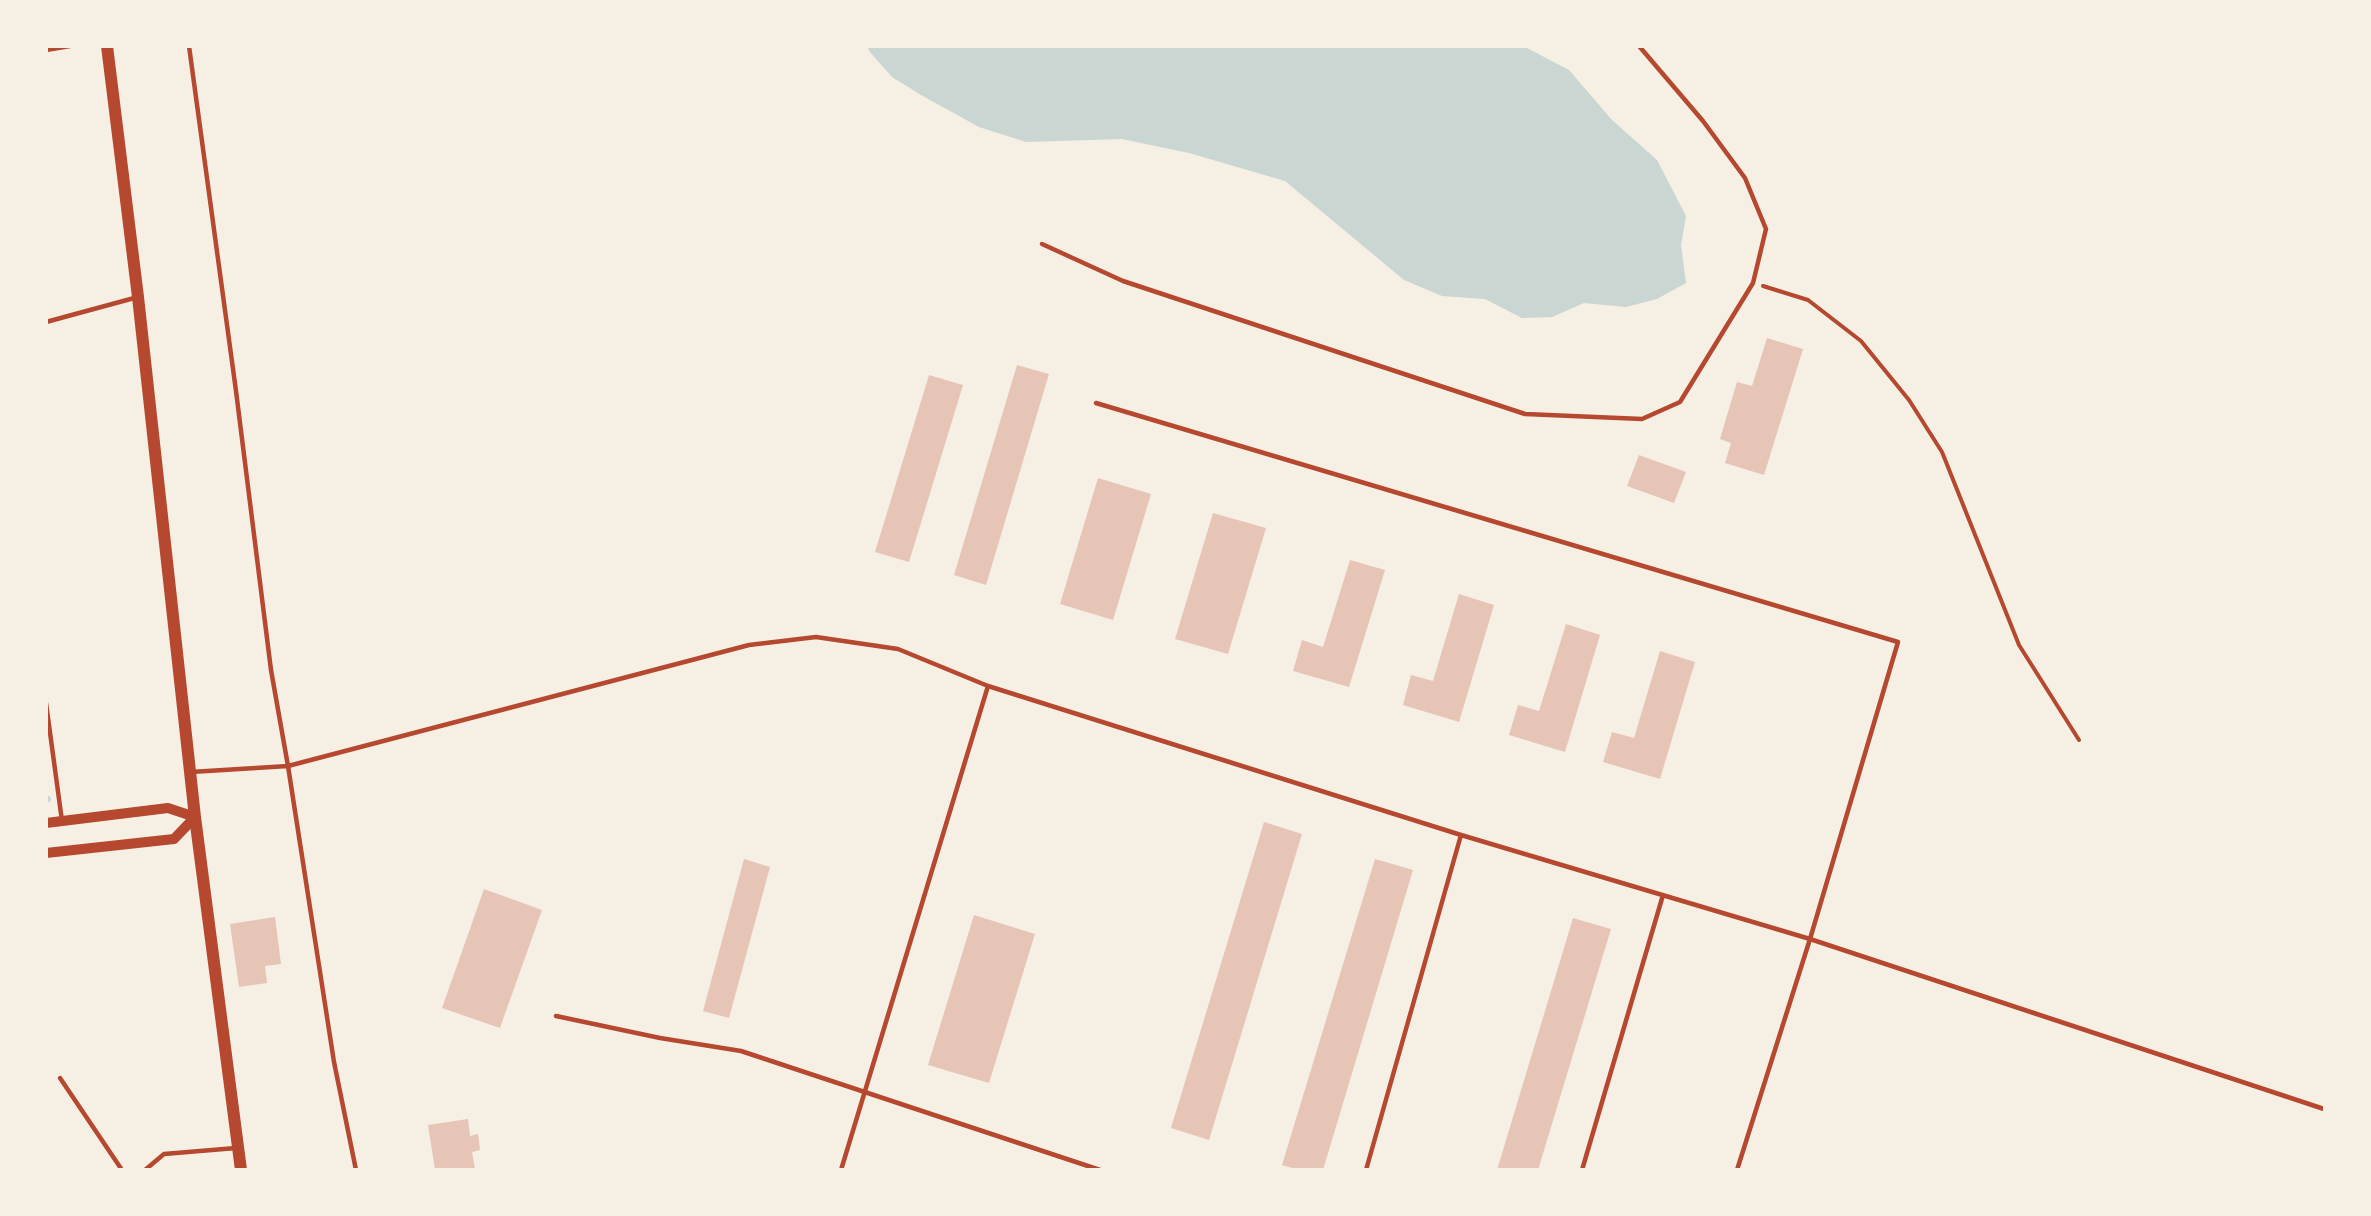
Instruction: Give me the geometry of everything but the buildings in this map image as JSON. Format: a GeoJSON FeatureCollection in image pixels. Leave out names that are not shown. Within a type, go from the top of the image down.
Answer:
{"type":"FeatureCollection","features":[{"type":"Feature","properties":{"kind":"main road"},"geometry":{"type":"LineString","coordinates":[[107,46],[138,297],[195,817],[241,1170]]}},
{"type":"Feature","properties":{"kind":"street"},"geometry":{"type":"LineString","coordinates":[[46,823],[168,808],[195,817],[174,838],[46,852]]}},
{"type":"Feature","properties":{"kind":"lane"},"geometry":{"type":"LineString","coordinates":[[46,50],[70,46]]}},
{"type":"Feature","properties":{"kind":"lane"},"geometry":{"type":"LineString","coordinates":[[189,46],[271,670],[334,1062],[356,1170]]}},
{"type":"Feature","properties":{"kind":"lane"},"geometry":{"type":"LineString","coordinates":[[1042,244],[1123,281],[1525,414],[1642,419],[1680,402],[1753,283],[1766,229],[1745,178],[1703,121],[1639,46]]}},
{"type":"Feature","properties":{"kind":"lane"},"geometry":{"type":"LineString","coordinates":[[46,322],[138,297]]}},
{"type":"Feature","properties":{"kind":"lane"},"geometry":{"type":"LineString","coordinates":[[1096,403],[1898,642],[1810,939],[1737,1170]]}},
{"type":"Feature","properties":{"kind":"lane"},"geometry":{"type":"LineString","coordinates":[[190,772],[288,766],[749,645],[816,637],[898,649],[988,686],[1461,835],[1810,939],[2325,1109]]}},
{"type":"Feature","properties":{"kind":"lane"},"geometry":{"type":"LineString","coordinates":[[841,1170],[988,686]]}},
{"type":"Feature","properties":{"kind":"lane"},"geometry":{"type":"LineString","coordinates":[[46,703],[62,821]]}},
{"type":"Feature","properties":{"kind":"lane"},"geometry":{"type":"LineString","coordinates":[[1366,1170],[1461,835]]}},
{"type":"Feature","properties":{"kind":"lane"},"geometry":{"type":"LineString","coordinates":[[1582,1170],[1663,895]]}},
{"type":"Feature","properties":{"kind":"lane"},"geometry":{"type":"LineString","coordinates":[[556,1016],[660,1038],[741,1051],[1100,1170]]}},
{"type":"Feature","properties":{"kind":"lane"},"geometry":{"type":"LineString","coordinates":[[60,1078],[122,1170]]}},
{"type":"Feature","properties":{"kind":"lane"},"geometry":{"type":"LineString","coordinates":[[145,1170],[164,1154],[238,1148]]}},
{"type":"Feature","properties":{"kind":"path"},"geometry":{"type":"LineString","coordinates":[[1753,283],[1808,300],[1861,341],[1909,399],[1942,452],[2019,645],[2079,740]]}},
{"type":"Feature","properties":{"kind":"shaded area"},"geometry":{"type":"Polygon","coordinates":[[[868,47],[1525,47],[1569,70],[1612,120],[1657,160],[1686,216],[1681,245],[1686,283],[1657,299],[1626,307],[1584,303],[1552,317],[1522,318],[1485,299],[1442,296],[1404,280],[1285,181],[1189,153],[1122,139],[1026,142],[979,127],[892,77],[868,47]]]}}]}
